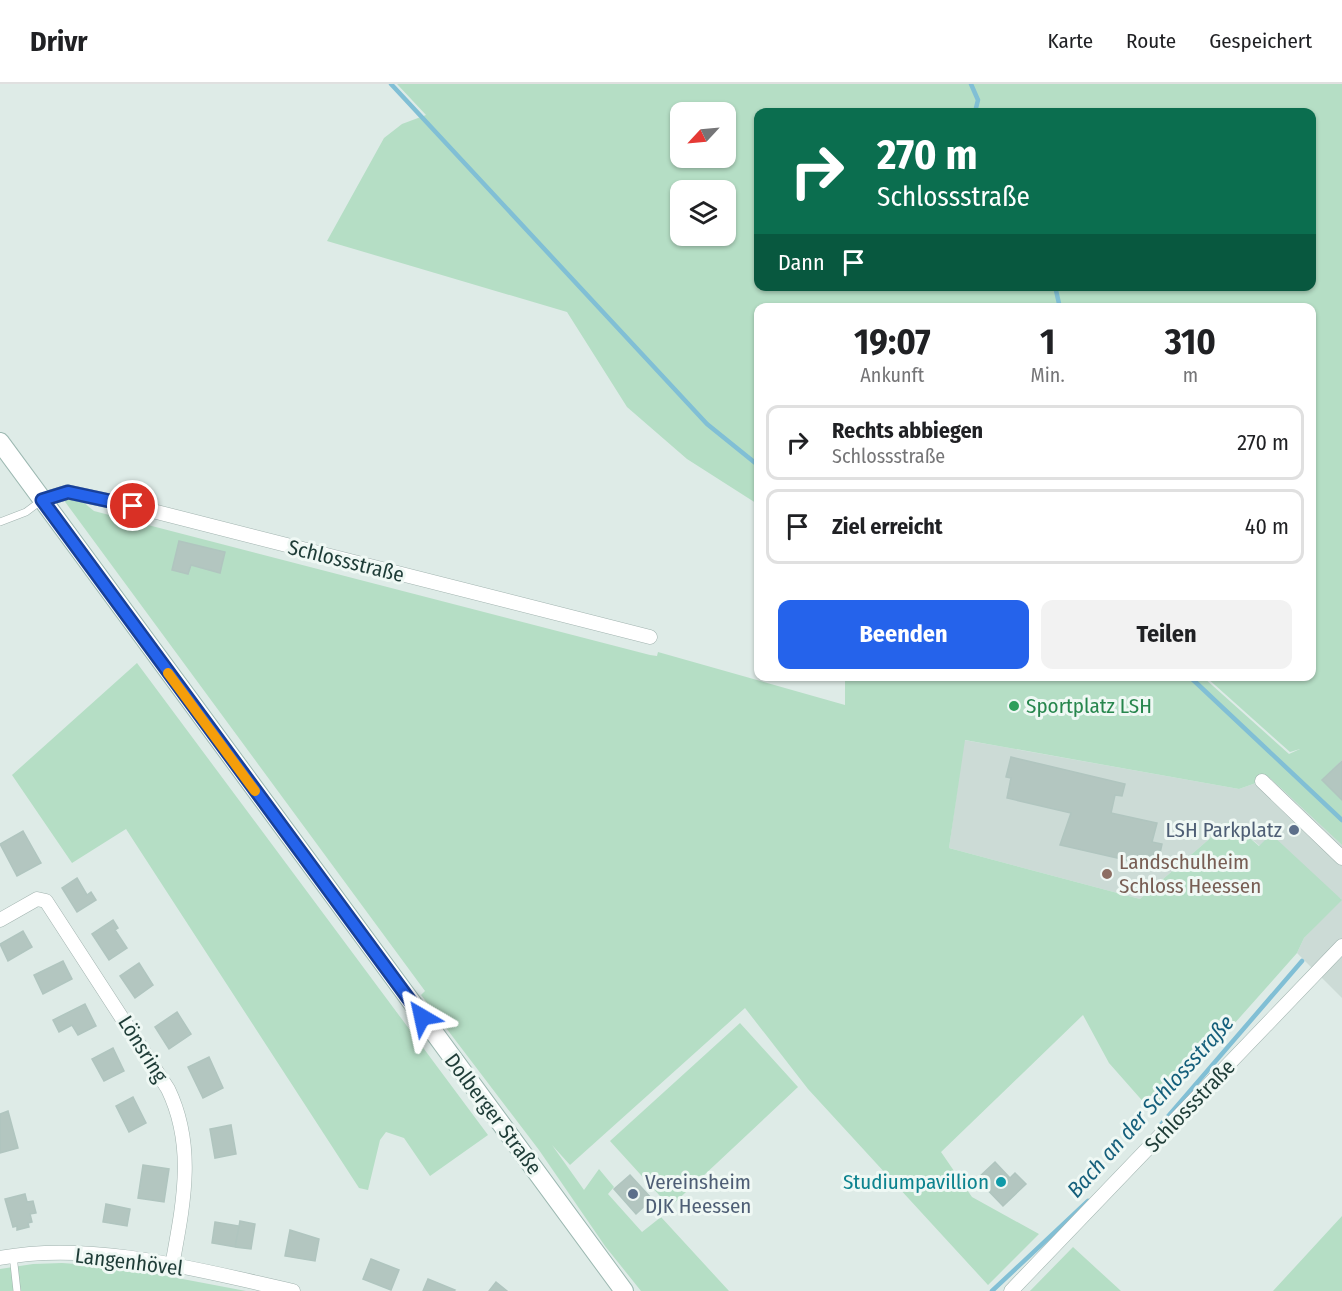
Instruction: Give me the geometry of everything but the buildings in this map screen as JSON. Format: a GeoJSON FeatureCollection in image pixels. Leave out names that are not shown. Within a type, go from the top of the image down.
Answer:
{"type":"FeatureCollection","features":[{"type":"Feature","properties":{"kind":"main road","name":"Dolberger Straße"},"geometry":{"type":"LineString","coordinates":[[0,442],[624,1291]]}},
{"type":"Feature","properties":{"kind":"street","name":"Schlossstraße"},"geometry":{"type":"LineString","coordinates":[[42,500],[68,492],[133,506],[650,638]]}},
{"type":"Feature","properties":{"kind":"street"},"geometry":{"type":"LineString","coordinates":[[1262,781],[1342,858]]}},
{"type":"Feature","properties":{"kind":"street","name":"Lönsring"},"geometry":{"type":"LineString","coordinates":[[0,920],[37,899],[46,902],[168,1089],[178,1111],[187,1161],[186,1184],[172,1266]]}},
{"type":"Feature","properties":{"kind":"street","name":"Schlossstraße"},"geometry":{"type":"LineString","coordinates":[[1011,1291],[1342,946]]}},
{"type":"Feature","properties":{"kind":"street","name":"Langenhövel"},"geometry":{"type":"LineString","coordinates":[[6,1256],[40,1253],[101,1255],[172,1266],[293,1291]]}},
{"type":"Feature","properties":{"kind":"lane"},"geometry":{"type":"LineString","coordinates":[[0,522],[26,512],[42,500]]}},
{"type":"Feature","properties":{"kind":"lane"},"geometry":{"type":"LineString","coordinates":[[6,1256],[17,1291]]}},
{"type":"Feature","properties":{"kind":"shaded area","name":"Landschulheim Schloss Heessen"},"geometry":{"type":"Polygon","coordinates":[[[964,740],[1239,789],[1270,778],[1342,845],[1342,998],[1297,953],[1304,938],[1341,899],[1260,846],[1230,821],[1140,899],[949,848],[964,740]]]}},
{"type":"Feature","properties":{"kind":"green space"},"geometry":{"type":"Polygon","coordinates":[[[397,84],[1342,84],[1342,760],[1322,780],[1342,800],[1342,845],[1270,778],[1239,789],[965,740],[949,848],[1140,899],[1230,821],[1259,846],[1271,834],[1342,900],[1304,938],[1297,953],[1154,1114],[1109,1063],[1083,1015],[941,1152],[972,1197],[1039,1234],[988,1285],[808,1089],[745,1008],[570,1165],[552,1145],[584,1190],[599,1169],[614,1187],[608,1194],[642,1232],[661,1217],[729,1291],[641,1291],[605,1246],[539,1150],[421,995],[425,991],[63,499],[67,497],[83,502],[94,511],[650,655],[657,656],[658,652],[845,705],[845,681],[1207,681],[1289,754],[1300,749],[1290,752],[1210,681],[1316,681],[1316,303],[754,303],[754,502],[687,459],[627,407],[567,312],[327,241],[384,138],[402,124],[426,115],[397,84]]]}},
{"type":"Feature","properties":{"kind":"green space"},"geometry":{"type":"Polygon","coordinates":[[[137,663],[488,1135],[430,1176],[404,1138],[386,1132],[380,1140],[368,1190],[359,1188],[126,829],[72,863],[12,775],[137,663]]]}},
{"type":"Feature","properties":{"kind":"green space"},"geometry":{"type":"Polygon","coordinates":[[[740,1023],[798,1087],[670,1207],[610,1141],[740,1023]]]}},
{"type":"Feature","properties":{"kind":"green space"},"geometry":{"type":"Polygon","coordinates":[[[1342,1216],[1342,1291],[1273,1291],[1342,1216]]]}},
{"type":"Feature","properties":{"kind":"green space"},"geometry":{"type":"Polygon","coordinates":[[[1073,1247],[1121,1291],[1030,1291],[1073,1247]]]}},
{"type":"Feature","properties":{"kind":"green space"},"geometry":{"type":"Polygon","coordinates":[[[62,1263],[119,1267],[246,1291],[0,1291],[0,1269],[62,1263]]]}},
{"type":"Feature","properties":{"kind":"waterway"},"geometry":{"type":"LineString","coordinates":[[391,84],[707,424],[754,462]]}},
{"type":"Feature","properties":{"kind":"waterway"},"geometry":{"type":"LineString","coordinates":[[971,84],[978,100],[976,108]]}},
{"type":"Feature","properties":{"kind":"waterway"},"geometry":{"type":"LineString","coordinates":[[1056,291],[1059,303]]}},
{"type":"Feature","properties":{"kind":"waterway"},"geometry":{"type":"LineString","coordinates":[[1194,681],[1342,820]]}},
{"type":"Feature","properties":{"kind":"waterway","name":"Bach an der Schlossstraße"},"geometry":{"type":"LineString","coordinates":[[1158,1128],[1302,961]]}},
{"type":"Feature","properties":{"kind":"waterway","name":"Bach an der Schlossstraße"},"geometry":{"type":"LineString","coordinates":[[992,1291],[1088,1201]]}},
{"type":"Feature","properties":{"kind":"slow traffic"},"geometry":{"type":"LineString","coordinates":[[168,673],[255,791]]}},
{"type":"Feature","properties":{"kind":"place","name":"Sportplatz LSH"},"geometry":{"type":"Point","coordinates":[1014,706]}},
{"type":"Feature","properties":{"kind":"place","name":"LSH Parkplatz"},"geometry":{"type":"Point","coordinates":[1294,830]}},
{"type":"Feature","properties":{"kind":"place","name":"Landschulheim Schloss Heessen"},"geometry":{"type":"Point","coordinates":[1107,874]}},
{"type":"Feature","properties":{"kind":"place","name":"Studiumpavillion"},"geometry":{"type":"Point","coordinates":[1001,1182]}},
{"type":"Feature","properties":{"kind":"place","name":"Vereinsheim DJK Heessen"},"geometry":{"type":"Point","coordinates":[633,1194]}},
{"type":"Feature","properties":{"kind":"route"},"geometry":{"type":"LineString","coordinates":[[133,506],[68,492],[42,500],[422,1017]]}}]}
